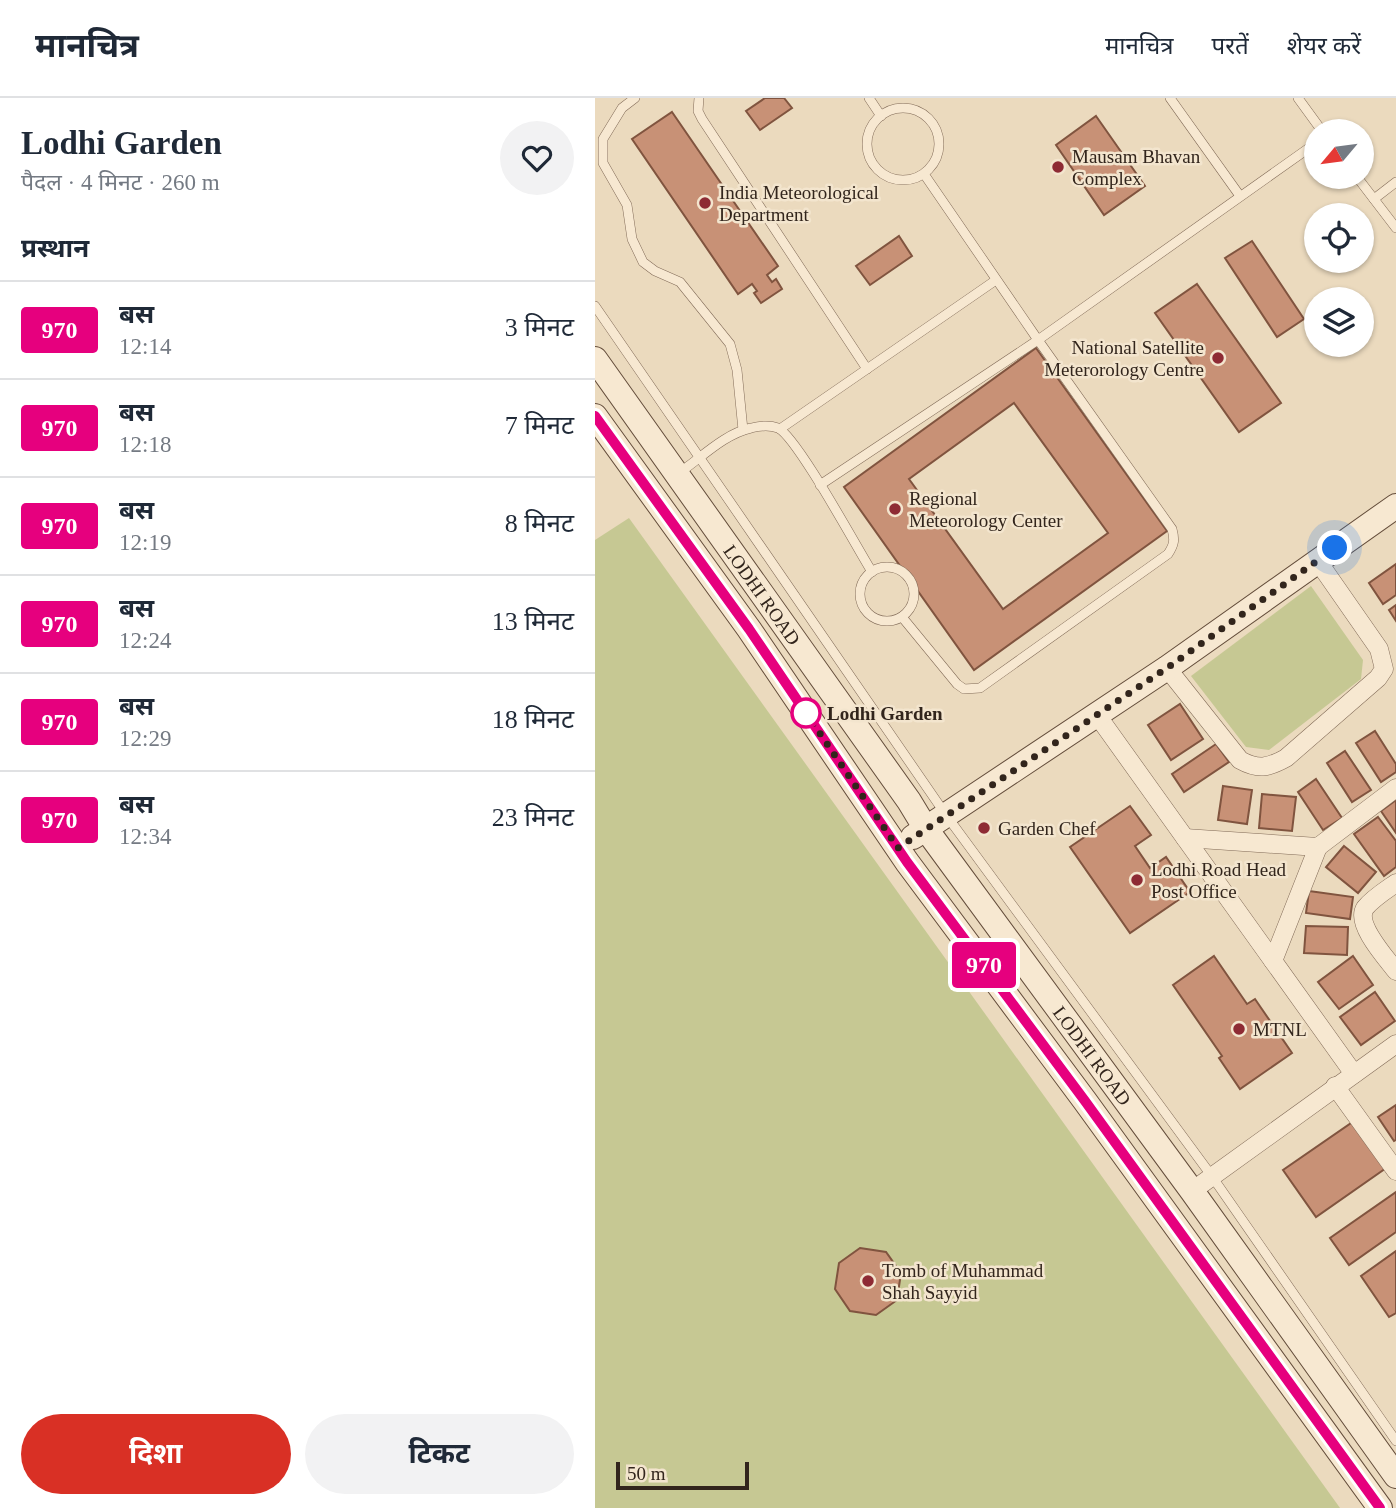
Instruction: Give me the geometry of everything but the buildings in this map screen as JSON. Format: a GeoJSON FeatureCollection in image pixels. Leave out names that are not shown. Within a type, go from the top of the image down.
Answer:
{"type":"FeatureCollection","features":[{"type":"Feature","properties":{"kind":"main road","name":"LODHI ROAD"},"geometry":{"type":"LineString","coordinates":[[595,359],[909,801],[926,829],[1202,1183],[1396,1476]]}},
{"type":"Feature","properties":{"kind":"main road","name":"LODHI ROAD"},"geometry":{"type":"LineString","coordinates":[[595,416],[749,629],[898,848],[1092,1110],[1380,1508]]}},
{"type":"Feature","properties":{"kind":"main road"},"geometry":{"type":"LineString","coordinates":[[898,848],[1167,668],[1317,560],[1393,515]]}},
{"type":"Feature","properties":{"kind":"street"},"geometry":{"type":"LineString","coordinates":[[1167,668],[1240,760],[1261,768],[1286,758],[1378,678],[1384,669],[1378,649],[1317,560]]}},
{"type":"Feature","properties":{"kind":"street"},"geometry":{"type":"LineString","coordinates":[[1097,715],[1354,1074]]}},
{"type":"Feature","properties":{"kind":"street"},"geometry":{"type":"LineString","coordinates":[[1273,961],[1318,847],[1396,788]]}},
{"type":"Feature","properties":{"kind":"street"},"geometry":{"type":"LineString","coordinates":[[1185,838],[1318,847]]}},
{"type":"Feature","properties":{"kind":"street"},"geometry":{"type":"LineString","coordinates":[[1396,883],[1372,901],[1363,911],[1362,918],[1365,928],[1396,971]]}},
{"type":"Feature","properties":{"kind":"street"},"geometry":{"type":"LineString","coordinates":[[1202,1183],[1396,1044]]}},
{"type":"Feature","properties":{"kind":"street"},"geometry":{"type":"LineString","coordinates":[[1335,1086],[1395,1167]]}},
{"type":"Feature","properties":{"kind":"lane"},"geometry":{"type":"LineString","coordinates":[[635,98],[622,108],[603,139],[603,163],[627,205],[632,239],[643,262],[655,271],[680,282],[730,344],[737,370],[743,430]]}},
{"type":"Feature","properties":{"kind":"lane"},"geometry":{"type":"LineString","coordinates":[[699,98],[698,111],[702,119],[867,369]]}},
{"type":"Feature","properties":{"kind":"lane"},"geometry":{"type":"LineString","coordinates":[[869,98],[881,116]]}},
{"type":"Feature","properties":{"kind":"lane"},"geometry":{"type":"LineString","coordinates":[[1170,98],[1240,196]]}},
{"type":"Feature","properties":{"kind":"lane"},"geometry":{"type":"LineString","coordinates":[[1298,98],[1313,119]]}},
{"type":"Feature","properties":{"kind":"lane"},"geometry":{"type":"LineString","coordinates":[[898,108],[910,108],[930,120],[937,130],[939,152],[935,163],[924,174],[906,181],[894,180],[874,166],[867,142],[869,130],[881,116],[898,108]]}},
{"type":"Feature","properties":{"kind":"lane"},"geometry":{"type":"LineString","coordinates":[[820,485],[1038,340],[1304,151]]}},
{"type":"Feature","properties":{"kind":"lane"},"geometry":{"type":"LineString","coordinates":[[902,617],[957,684],[964,689],[980,688],[1168,554],[1173,546],[1172,529],[924,174]]}},
{"type":"Feature","properties":{"kind":"lane"},"geometry":{"type":"LineString","coordinates":[[1374,199],[1396,183]]}},
{"type":"Feature","properties":{"kind":"lane"},"geometry":{"type":"LineString","coordinates":[[1366,189],[1396,228]]}},
{"type":"Feature","properties":{"kind":"lane"},"geometry":{"type":"LineString","coordinates":[[780,429],[996,280]]}},
{"type":"Feature","properties":{"kind":"lane"},"geometry":{"type":"LineString","coordinates":[[595,306],[1202,1183],[1396,1441]]}},
{"type":"Feature","properties":{"kind":"lane"},"geometry":{"type":"LineString","coordinates":[[677,474],[730,436],[743,430],[768,426],[780,429],[792,441],[872,572]]}},
{"type":"Feature","properties":{"kind":"lane"},"geometry":{"type":"LineString","coordinates":[[890,567],[899,570],[912,584],[913,602],[902,617],[886,622],[870,616],[864,610],[861,586],[872,572],[890,567]]}},
{"type":"Feature","properties":{"kind":"green space"},"geometry":{"type":"Polygon","coordinates":[[[629,518],[1340,1508],[595,1508],[595,540],[629,518]]]}},
{"type":"Feature","properties":{"kind":"green space"},"geometry":{"type":"Polygon","coordinates":[[[1311,586],[1363,660],[1361,679],[1269,750],[1246,747],[1191,676],[1311,586]]]}},
{"type":"Feature","properties":{"kind":"bus line","name":"970"},"geometry":{"type":"LineString","coordinates":[[595,416],[749,629],[907,862],[1085,1101],[1380,1508]]}},
{"type":"Feature","properties":{"kind":"place","name":"Mausam Bhavan Complex"},"geometry":{"type":"Point","coordinates":[1058,167]}},
{"type":"Feature","properties":{"kind":"place","name":"India Meteorological Department"},"geometry":{"type":"Point","coordinates":[705,203]}},
{"type":"Feature","properties":{"kind":"place","name":"National Satellite Meterorology Centre"},"geometry":{"type":"Point","coordinates":[1218,358]}},
{"type":"Feature","properties":{"kind":"place","name":"Regional Meteorology Center"},"geometry":{"type":"Point","coordinates":[895,509]}},
{"type":"Feature","properties":{"kind":"place","name":"Lodhi Garden"},"geometry":{"type":"Point","coordinates":[806,713]}},
{"type":"Feature","properties":{"kind":"place","name":"Garden Chef"},"geometry":{"type":"Point","coordinates":[984,828]}},
{"type":"Feature","properties":{"kind":"place","name":"Lodhi Road Head Post Office"},"geometry":{"type":"Point","coordinates":[1137,880]}},
{"type":"Feature","properties":{"kind":"place","name":"MTNL"},"geometry":{"type":"Point","coordinates":[1239,1029]}},
{"type":"Feature","properties":{"kind":"place","name":"Tomb of Muhammad Shah Sayyid"},"geometry":{"type":"Point","coordinates":[868,1281]}},
{"type":"Feature","properties":{"kind":"route"},"geometry":{"type":"LineString","coordinates":[[806,713],[898,848],[1167,668],[1335,548]]}}]}
